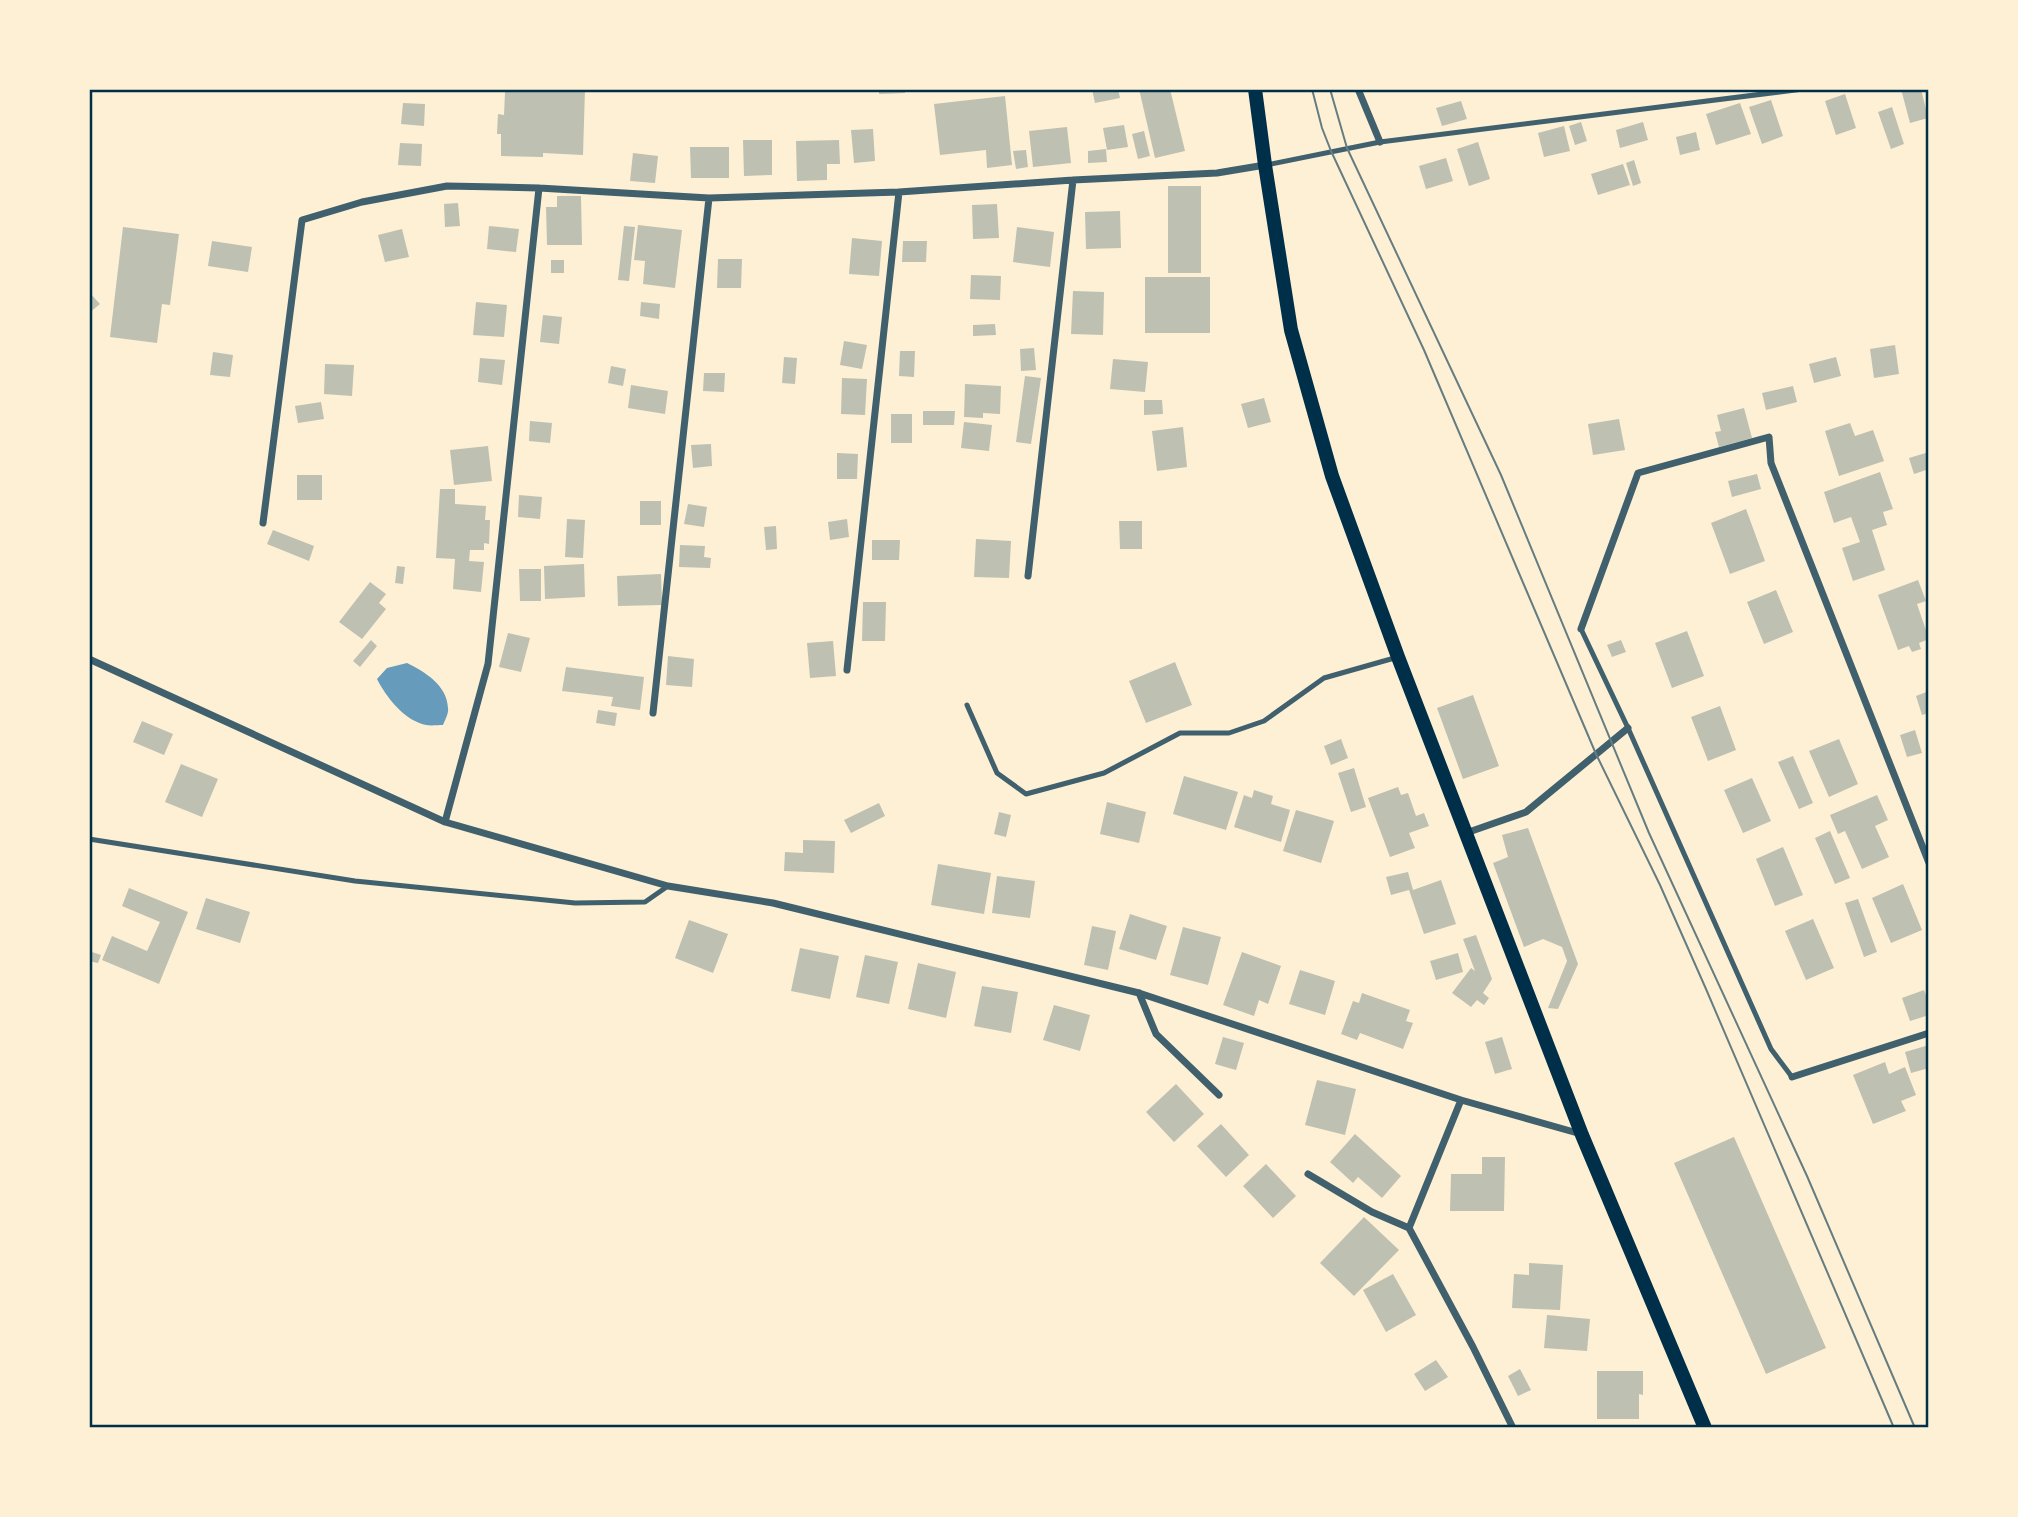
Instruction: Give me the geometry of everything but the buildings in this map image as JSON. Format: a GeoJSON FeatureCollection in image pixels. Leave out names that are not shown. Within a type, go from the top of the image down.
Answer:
{"type":"FeatureCollection","features":[{"type":"Feature","properties":{"kind":"main road"},"geometry":{"type":"LineString","coordinates":[[1255,89],[1291,330],[1332,476],[1398,657],[1582,1135],[1705,1428]]}},
{"type":"Feature","properties":{"kind":"street"},"geometry":{"type":"LineString","coordinates":[[1358,89],[1380,142]]}},
{"type":"Feature","properties":{"kind":"street"},"geometry":{"type":"LineString","coordinates":[[263,523],[302,220],[362,202],[447,186],[539,187],[709,198],[899,192],[1217,173],[1265,165]]}},
{"type":"Feature","properties":{"kind":"street"},"geometry":{"type":"LineString","coordinates":[[1028,576],[1073,180]]}},
{"type":"Feature","properties":{"kind":"street"},"geometry":{"type":"LineString","coordinates":[[445,822],[488,664],[539,187]]}},
{"type":"Feature","properties":{"kind":"street"},"geometry":{"type":"LineString","coordinates":[[847,670],[899,192]]}},
{"type":"Feature","properties":{"kind":"street"},"geometry":{"type":"LineString","coordinates":[[653,713],[709,198]]}},
{"type":"Feature","properties":{"kind":"street"},"geometry":{"type":"LineString","coordinates":[[1581,629],[1638,473],[1769,437],[1771,463],[1929,863]]}},
{"type":"Feature","properties":{"kind":"street"},"geometry":{"type":"LineString","coordinates":[[89,659],[445,822],[668,886],[773,903],[1139,993],[1461,1100],[1582,1135]]}},
{"type":"Feature","properties":{"kind":"street"},"geometry":{"type":"LineString","coordinates":[[1465,833],[1526,812],[1628,728]]}},
{"type":"Feature","properties":{"kind":"street"},"geometry":{"type":"LineString","coordinates":[[1139,993],[1156,1034],[1219,1095]]}},
{"type":"Feature","properties":{"kind":"street"},"geometry":{"type":"LineString","coordinates":[[1792,1077],[1929,1034]]}},
{"type":"Feature","properties":{"kind":"street"},"geometry":{"type":"LineString","coordinates":[[1409,1228],[1461,1100]]}},
{"type":"Feature","properties":{"kind":"street"},"geometry":{"type":"LineString","coordinates":[[1308,1174],[1372,1212],[1409,1228],[1513,1428]]}},
{"type":"Feature","properties":{"kind":"lane"},"geometry":{"type":"LineString","coordinates":[[1265,165],[1380,142],[1803,89]]}},
{"type":"Feature","properties":{"kind":"lane"},"geometry":{"type":"LineString","coordinates":[[1581,629],[1772,1049],[1792,1077]]}},
{"type":"Feature","properties":{"kind":"lane"},"geometry":{"type":"LineString","coordinates":[[967,705],[997,773],[1026,794],[1104,773],[1180,733],[1229,733],[1264,721],[1324,678],[1398,657]]}},
{"type":"Feature","properties":{"kind":"lane"},"geometry":{"type":"LineString","coordinates":[[89,839],[355,881],[575,904],[645,902],[668,886]]}},
{"type":"Feature","properties":{"kind":"water"},"geometry":{"type":"Polygon","coordinates":[[[407,663],[428,675],[444,693],[448,710],[443,725],[426,725],[411,719],[397,707],[381,686],[377,679],[387,668],[407,663]]]}},
{"type":"Feature","properties":{"kind":"tram line"},"geometry":{"type":"LineString","coordinates":[[1312,89],[1331,151],[1424,350],[1596,754],[1660,885],[1706,989],[1894,1428]]}},
{"type":"Feature","properties":{"kind":"tram line"},"geometry":{"type":"LineString","coordinates":[[1330,89],[1347,148],[1501,475],[1649,833],[1807,1176],[1915,1428]]}}]}
